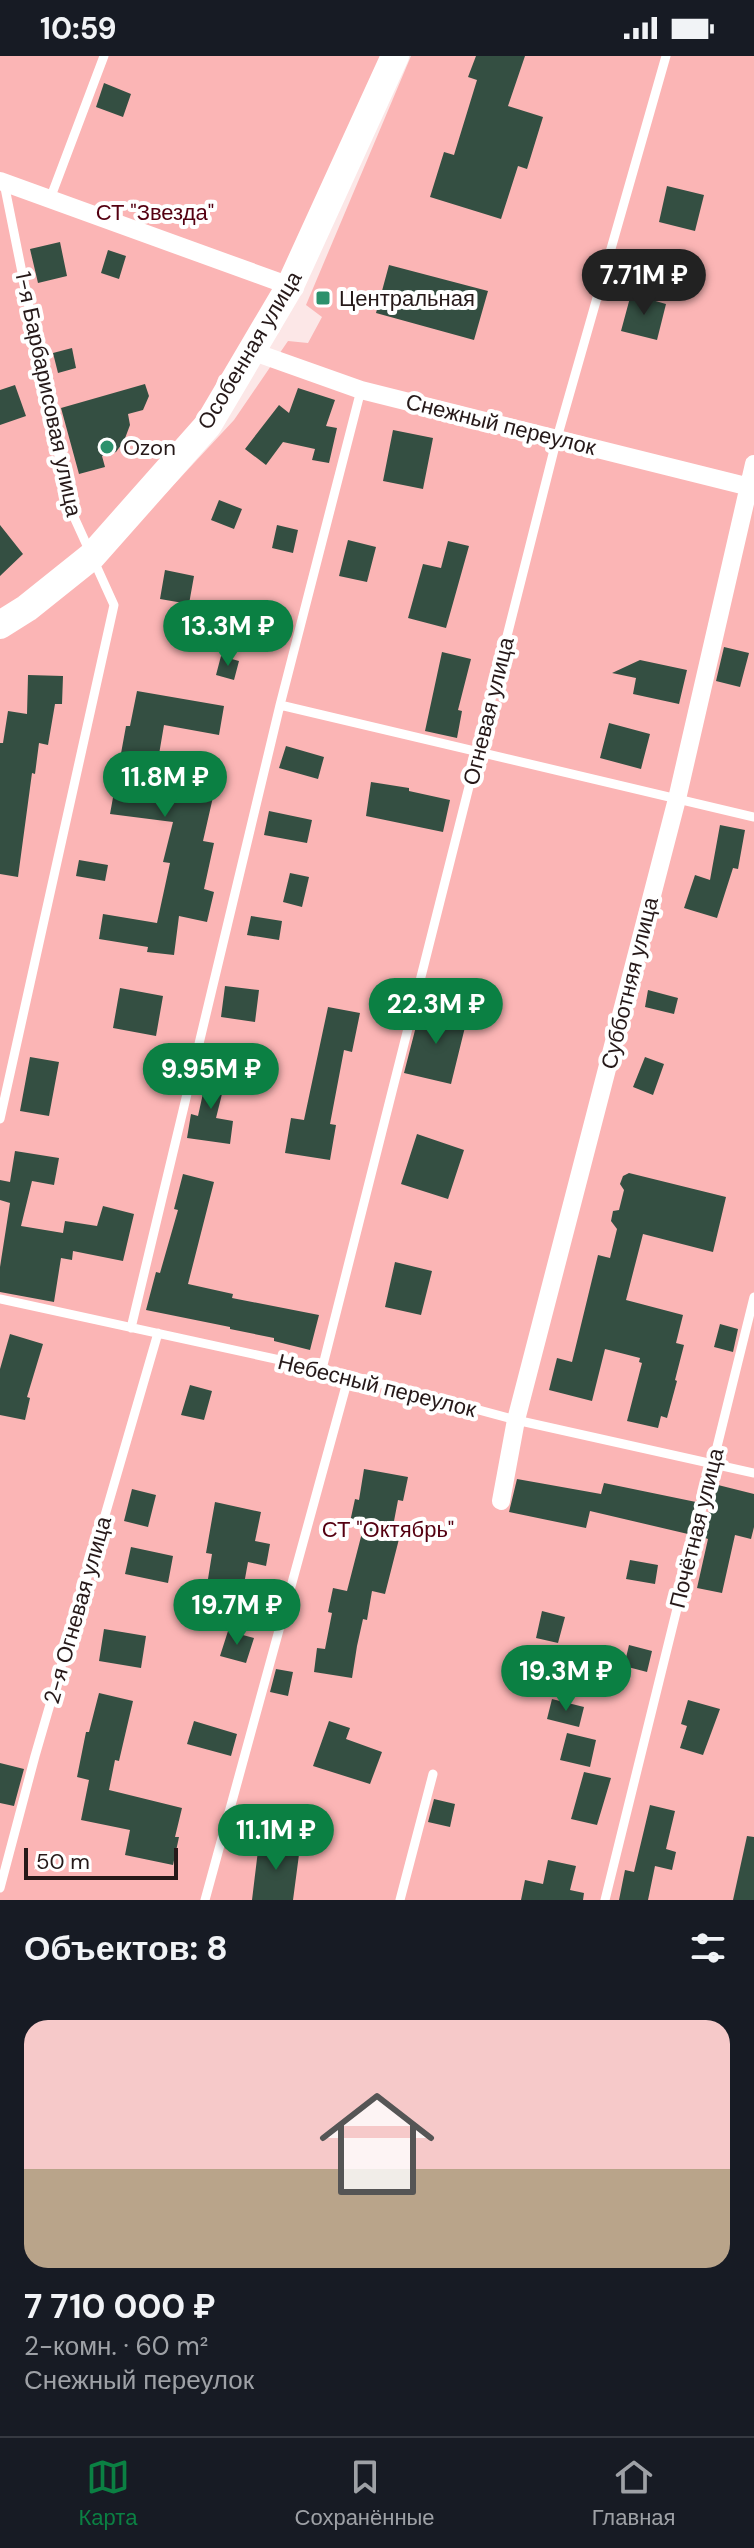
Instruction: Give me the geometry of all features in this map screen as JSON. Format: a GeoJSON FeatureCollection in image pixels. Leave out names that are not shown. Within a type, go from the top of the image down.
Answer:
{"type":"FeatureCollection","features":[{"type":"Feature","properties":{"kind":"main road","name":"Особенная улица"},"geometry":{"type":"LineString","coordinates":[[0,625],[27,608],[92,556],[208,425],[290,286],[395,56]]}},
{"type":"Feature","properties":{"kind":"street"},"geometry":{"type":"LineString","coordinates":[[2,181],[290,286]]}},
{"type":"Feature","properties":{"kind":"street","name":"Снежный переулок"},"geometry":{"type":"LineString","coordinates":[[251,351],[361,390],[751,487]]}},
{"type":"Feature","properties":{"kind":"street","name":"Субботняя улица"},"geometry":{"type":"LineString","coordinates":[[501,1501],[516,1420],[677,799],[754,464]]}},
{"type":"Feature","properties":{"kind":"lane"},"geometry":{"type":"LineString","coordinates":[[50,199],[104,56]]}},
{"type":"Feature","properties":{"kind":"lane","name":"Огневая улица"},"geometry":{"type":"LineString","coordinates":[[322,1369],[557,438],[666,56]]}},
{"type":"Feature","properties":{"kind":"lane","name":"1-я Барбарисовая улица"},"geometry":{"type":"LineString","coordinates":[[0,1119],[114,605],[69,506],[2,181]]}},
{"type":"Feature","properties":{"kind":"lane"},"geometry":{"type":"LineString","coordinates":[[131,1328],[280,705],[361,390]]}},
{"type":"Feature","properties":{"kind":"lane"},"geometry":{"type":"LineString","coordinates":[[280,705],[754,817]]}},
{"type":"Feature","properties":{"kind":"lane","name":"Почётная улица"},"geometry":{"type":"LineString","coordinates":[[605,1900],[754,1297]]}},
{"type":"Feature","properties":{"kind":"lane","name":"Небесный переулок"},"geometry":{"type":"LineString","coordinates":[[0,1299],[349,1375],[516,1420],[754,1473]]}},
{"type":"Feature","properties":{"kind":"lane","name":"2-я Огневая улица"},"geometry":{"type":"LineString","coordinates":[[0,1888],[39,1741],[158,1333]]}},
{"type":"Feature","properties":{"kind":"lane"},"geometry":{"type":"LineString","coordinates":[[205,1900],[349,1375]]}},
{"type":"Feature","properties":{"kind":"lane"},"geometry":{"type":"LineString","coordinates":[[400,1900],[433,1774]]}},
{"type":"Feature","properties":{"kind":"green space","name":"СТ \"Звезда\""},"geometry":{"type":"Polygon","coordinates":[[[0,56],[395,56],[289,294],[148,485],[83,554],[0,614],[0,56]]]}},
{"type":"Feature","properties":{"kind":"green space","name":"СТ \"Октябрь\""},"geometry":{"type":"Polygon","coordinates":[[[411,56],[754,56],[754,1900],[0,1900],[0,636],[167,492],[234,420],[288,341],[308,343],[322,317],[306,305],[411,56]]]}},
{"type":"Feature","properties":{"kind":"building"},"geometry":{"type":"Polygon","coordinates":[[[476,56],[525,56],[508,106],[543,117],[527,169],[518,166],[501,219],[430,197],[444,152],[454,155],[477,80],[468,77],[476,56]]]}},
{"type":"Feature","properties":{"kind":"building"},"geometry":{"type":"Polygon","coordinates":[[[104,83],[131,94],[123,117],[96,107],[104,83]]]}},
{"type":"Feature","properties":{"kind":"building"},"geometry":{"type":"Polygon","coordinates":[[[667,186],[704,195],[695,231],[659,222],[667,186]]]}},
{"type":"Feature","properties":{"kind":"building"},"geometry":{"type":"Polygon","coordinates":[[[60,242],[67,276],[38,283],[30,249],[60,242]]]}},
{"type":"Feature","properties":{"kind":"building"},"geometry":{"type":"Polygon","coordinates":[[[108,250],[126,256],[119,279],[101,273],[108,250]]]}},
{"type":"Feature","properties":{"kind":"building"},"geometry":{"type":"Polygon","coordinates":[[[389,265],[488,291],[474,340],[376,313],[389,265]]]}},
{"type":"Feature","properties":{"kind":"building"},"geometry":{"type":"Polygon","coordinates":[[[631,294],[666,304],[657,340],[621,331],[631,294]]]}},
{"type":"Feature","properties":{"kind":"building"},"geometry":{"type":"Polygon","coordinates":[[[72,348],[76,368],[58,373],[53,353],[72,348]]]}},
{"type":"Feature","properties":{"kind":"building"},"geometry":{"type":"Polygon","coordinates":[[[145,384],[149,396],[143,410],[128,414],[130,425],[124,441],[116,452],[102,456],[105,467],[79,474],[61,408],[145,384]]]}},
{"type":"Feature","properties":{"kind":"building"},"geometry":{"type":"Polygon","coordinates":[[[15,385],[26,416],[0,425],[0,390],[15,385]]]}},
{"type":"Feature","properties":{"kind":"building"},"geometry":{"type":"Polygon","coordinates":[[[298,388],[335,400],[326,426],[337,428],[329,463],[312,460],[315,449],[283,442],[266,465],[245,449],[279,405],[289,413],[298,388]]]}},
{"type":"Feature","properties":{"kind":"building"},"geometry":{"type":"Polygon","coordinates":[[[393,430],[433,438],[423,489],[383,481],[393,430]]]}},
{"type":"Feature","properties":{"kind":"building"},"geometry":{"type":"Polygon","coordinates":[[[219,500],[242,509],[234,529],[211,520],[219,500]]]}},
{"type":"Feature","properties":{"kind":"building"},"geometry":{"type":"Polygon","coordinates":[[[0,525],[23,554],[0,576],[0,525]]]}},
{"type":"Feature","properties":{"kind":"building"},"geometry":{"type":"Polygon","coordinates":[[[277,525],[298,530],[293,553],[272,548],[277,525]]]}},
{"type":"Feature","properties":{"kind":"building"},"geometry":{"type":"Polygon","coordinates":[[[348,540],[376,547],[367,582],[339,576],[348,540]]]}},
{"type":"Feature","properties":{"kind":"building"},"geometry":{"type":"Polygon","coordinates":[[[448,541],[469,546],[446,628],[408,618],[423,564],[441,568],[448,541]]]}},
{"type":"Feature","properties":{"kind":"building"},"geometry":{"type":"Polygon","coordinates":[[[165,570],[194,576],[189,604],[160,599],[165,570]]]}},
{"type":"Feature","properties":{"kind":"building"},"geometry":{"type":"Polygon","coordinates":[[[239,616],[259,621],[254,640],[235,634],[239,616]]]}},
{"type":"Feature","properties":{"kind":"building"},"geometry":{"type":"Polygon","coordinates":[[[724,647],[749,653],[740,687],[716,681],[724,647]]]}},
{"type":"Feature","properties":{"kind":"building"},"geometry":{"type":"Polygon","coordinates":[[[442,652],[471,659],[458,710],[462,711],[457,738],[425,731],[442,652]]]}},
{"type":"Feature","properties":{"kind":"building"},"geometry":{"type":"Polygon","coordinates":[[[221,656],[239,661],[234,680],[216,675],[221,656]]]}},
{"type":"Feature","properties":{"kind":"building"},"geometry":{"type":"Polygon","coordinates":[[[640,660],[687,670],[679,704],[633,694],[636,678],[612,673],[640,660]]]}},
{"type":"Feature","properties":{"kind":"building"},"geometry":{"type":"Polygon","coordinates":[[[28,675],[63,676],[62,704],[55,704],[48,745],[39,743],[18,877],[0,874],[0,743],[3,743],[8,711],[27,714],[28,675]]]}},
{"type":"Feature","properties":{"kind":"building"},"geometry":{"type":"Polygon","coordinates":[[[137,691],[224,706],[219,735],[164,725],[154,784],[213,797],[203,841],[214,843],[204,889],[214,892],[207,922],[179,916],[174,955],[147,952],[148,947],[99,939],[103,914],[157,923],[170,863],[163,862],[173,822],[110,814],[126,726],[130,726],[137,691]]]}},
{"type":"Feature","properties":{"kind":"building"},"geometry":{"type":"Polygon","coordinates":[[[609,723],[650,734],[641,769],[600,758],[609,723]]]}},
{"type":"Feature","properties":{"kind":"building"},"geometry":{"type":"Polygon","coordinates":[[[286,746],[324,757],[318,779],[279,768],[286,746]]]}},
{"type":"Feature","properties":{"kind":"building"},"geometry":{"type":"Polygon","coordinates":[[[371,782],[409,788],[409,791],[450,800],[443,832],[366,816],[371,782]]]}},
{"type":"Feature","properties":{"kind":"building"},"geometry":{"type":"Polygon","coordinates":[[[269,811],[312,820],[307,843],[264,835],[269,811]]]}},
{"type":"Feature","properties":{"kind":"building"},"geometry":{"type":"Polygon","coordinates":[[[720,825],[745,830],[738,869],[733,868],[717,918],[684,908],[695,875],[710,880],[720,825]]]}},
{"type":"Feature","properties":{"kind":"building"},"geometry":{"type":"Polygon","coordinates":[[[79,860],[108,865],[105,881],[76,876],[79,860]]]}},
{"type":"Feature","properties":{"kind":"building"},"geometry":{"type":"Polygon","coordinates":[[[290,873],[309,877],[302,907],[283,902],[290,873]]]}},
{"type":"Feature","properties":{"kind":"building"},"geometry":{"type":"Polygon","coordinates":[[[251,916],[282,921],[279,940],[247,935],[251,916]]]}},
{"type":"Feature","properties":{"kind":"building"},"geometry":{"type":"Polygon","coordinates":[[[225,986],[259,990],[255,1022],[221,1017],[225,986]]]}},
{"type":"Feature","properties":{"kind":"building"},"geometry":{"type":"Polygon","coordinates":[[[120,988],[163,996],[156,1036],[113,1028],[120,988]]]}},
{"type":"Feature","properties":{"kind":"building"},"geometry":{"type":"Polygon","coordinates":[[[648,990],[678,998],[674,1014],[645,1007],[648,990]]]}},
{"type":"Feature","properties":{"kind":"building"},"geometry":{"type":"Polygon","coordinates":[[[328,1007],[360,1013],[352,1052],[344,1050],[330,1124],[336,1125],[330,1160],[285,1153],[291,1118],[304,1120],[328,1007]]]}},
{"type":"Feature","properties":{"kind":"building"},"geometry":{"type":"Polygon","coordinates":[[[421,1007],[467,1019],[451,1084],[404,1073],[421,1007]]]}},
{"type":"Feature","properties":{"kind":"building"},"geometry":{"type":"Polygon","coordinates":[[[30,1057],[59,1062],[49,1116],[20,1111],[30,1057]]]}},
{"type":"Feature","properties":{"kind":"building"},"geometry":{"type":"Polygon","coordinates":[[[645,1057],[664,1064],[653,1095],[633,1087],[645,1057]]]}},
{"type":"Feature","properties":{"kind":"building"},"geometry":{"type":"Polygon","coordinates":[[[209,1066],[228,1070],[216,1118],[233,1121],[230,1144],[187,1138],[191,1114],[198,1116],[209,1066]]]}},
{"type":"Feature","properties":{"kind":"building"},"geometry":{"type":"Polygon","coordinates":[[[417,1134],[464,1150],[448,1199],[401,1184],[417,1134]]]}},
{"type":"Feature","properties":{"kind":"building"},"geometry":{"type":"Polygon","coordinates":[[[15,1151],[59,1158],[54,1185],[32,1181],[21,1226],[63,1233],[65,1221],[97,1226],[103,1206],[134,1214],[123,1261],[73,1251],[72,1260],[61,1258],[54,1302],[0,1292],[0,1267],[10,1203],[0,1200],[0,1180],[10,1182],[15,1151]]]}},
{"type":"Feature","properties":{"kind":"building"},"geometry":{"type":"Polygon","coordinates":[[[629,1173],[726,1197],[713,1252],[643,1234],[626,1300],[683,1315],[676,1343],[684,1345],[677,1381],[667,1418],[661,1416],[658,1428],[627,1421],[642,1363],[639,1362],[640,1358],[605,1349],[592,1401],[549,1390],[557,1358],[572,1362],[598,1255],[610,1258],[617,1229],[611,1221],[613,1211],[619,1210],[624,1190],[620,1184],[623,1176],[629,1173]]]}},
{"type":"Feature","properties":{"kind":"building"},"geometry":{"type":"Polygon","coordinates":[[[183,1174],[214,1182],[188,1284],[233,1294],[232,1298],[319,1315],[310,1350],[230,1327],[146,1310],[178,1210],[174,1209],[183,1174]]]}},
{"type":"Feature","properties":{"kind":"building"},"geometry":{"type":"Polygon","coordinates":[[[395,1262],[432,1271],[421,1315],[385,1307],[395,1262]]]}},
{"type":"Feature","properties":{"kind":"building"},"geometry":{"type":"Polygon","coordinates":[[[720,1324],[738,1329],[733,1352],[714,1347],[720,1324]]]}},
{"type":"Feature","properties":{"kind":"building"},"geometry":{"type":"Polygon","coordinates":[[[10,1334],[43,1344],[27,1397],[30,1398],[25,1420],[0,1415],[0,1369],[10,1334]]]}},
{"type":"Feature","properties":{"kind":"building"},"geometry":{"type":"Polygon","coordinates":[[[190,1385],[212,1391],[204,1420],[181,1415],[190,1385]]]}},
{"type":"Feature","properties":{"kind":"building"},"geometry":{"type":"Polygon","coordinates":[[[364,1469],[408,1477],[403,1501],[398,1500],[391,1537],[399,1539],[385,1594],[372,1591],[367,1620],[363,1619],[352,1678],[314,1672],[317,1648],[325,1649],[333,1588],[347,1591],[364,1525],[350,1522],[355,1499],[359,1500],[364,1469]]]}},
{"type":"Feature","properties":{"kind":"building"},"geometry":{"type":"Polygon","coordinates":[[[517,1479],[601,1494],[604,1483],[696,1502],[688,1534],[590,1511],[586,1528],[509,1512],[517,1479]]]}},
{"type":"Feature","properties":{"kind":"building"},"geometry":{"type":"Polygon","coordinates":[[[718,1485],[754,1494],[751,1539],[735,1535],[722,1593],[697,1588],[708,1539],[702,1537],[718,1485]]]}},
{"type":"Feature","properties":{"kind":"building"},"geometry":{"type":"Polygon","coordinates":[[[132,1489],[156,1495],[148,1527],[124,1521],[132,1489]]]}},
{"type":"Feature","properties":{"kind":"building"},"geometry":{"type":"Polygon","coordinates":[[[215,1502],[261,1512],[255,1541],[270,1544],[266,1566],[248,1562],[237,1623],[202,1616],[212,1554],[206,1553],[215,1502]]]}},
{"type":"Feature","properties":{"kind":"building"},"geometry":{"type":"Polygon","coordinates":[[[131,1547],[173,1556],[168,1583],[125,1574],[131,1547]]]}},
{"type":"Feature","properties":{"kind":"building"},"geometry":{"type":"Polygon","coordinates":[[[630,1560],[658,1565],[655,1584],[626,1579],[630,1560]]]}},
{"type":"Feature","properties":{"kind":"building"},"geometry":{"type":"Polygon","coordinates":[[[542,1611],[565,1617],[558,1643],[536,1638],[542,1611]]]}},
{"type":"Feature","properties":{"kind":"building"},"geometry":{"type":"Polygon","coordinates":[[[104,1629],[146,1636],[141,1668],[99,1661],[104,1629]]]}},
{"type":"Feature","properties":{"kind":"building"},"geometry":{"type":"Polygon","coordinates":[[[228,1631],[254,1638],[246,1663],[220,1656],[228,1631]]]}},
{"type":"Feature","properties":{"kind":"building"},"geometry":{"type":"Polygon","coordinates":[[[629,1645],[652,1651],[647,1672],[624,1666],[629,1645]]]}},
{"type":"Feature","properties":{"kind":"building"},"geometry":{"type":"Polygon","coordinates":[[[276,1669],[293,1672],[288,1696],[270,1692],[276,1669]]]}},
{"type":"Feature","properties":{"kind":"building"},"geometry":{"type":"Polygon","coordinates":[[[99,1693],[133,1701],[109,1790],[182,1808],[173,1865],[125,1855],[130,1830],[81,1820],[89,1780],[77,1777],[86,1732],[89,1732],[99,1693]]]}},
{"type":"Feature","properties":{"kind":"building"},"geometry":{"type":"Polygon","coordinates":[[[552,1699],[584,1707],[579,1727],[547,1719],[552,1699]]]}},
{"type":"Feature","properties":{"kind":"building"},"geometry":{"type":"Polygon","coordinates":[[[688,1700],[720,1709],[703,1755],[680,1748],[687,1726],[681,1724],[688,1700]]]}},
{"type":"Feature","properties":{"kind":"building"},"geometry":{"type":"Polygon","coordinates":[[[194,1721],[237,1734],[231,1756],[187,1744],[194,1721]]]}},
{"type":"Feature","properties":{"kind":"building"},"geometry":{"type":"Polygon","coordinates":[[[329,1721],[350,1728],[346,1739],[382,1752],[370,1784],[313,1766],[329,1721]]]}},
{"type":"Feature","properties":{"kind":"building"},"geometry":{"type":"Polygon","coordinates":[[[567,1733],[596,1740],[590,1767],[560,1760],[567,1733]]]}},
{"type":"Feature","properties":{"kind":"building"},"geometry":{"type":"Polygon","coordinates":[[[0,1763],[24,1769],[14,1806],[0,1803],[0,1763]]]}},
{"type":"Feature","properties":{"kind":"building"},"geometry":{"type":"Polygon","coordinates":[[[584,1772],[611,1778],[597,1825],[571,1819],[584,1772]]]}},
{"type":"Feature","properties":{"kind":"building"},"geometry":{"type":"Polygon","coordinates":[[[434,1799],[455,1804],[450,1827],[428,1822],[434,1799]]]}},
{"type":"Feature","properties":{"kind":"building"},"geometry":{"type":"Polygon","coordinates":[[[650,1805],[675,1811],[666,1849],[676,1852],[672,1870],[655,1866],[648,1900],[619,1900],[625,1870],[634,1872],[650,1805]]]}},
{"type":"Feature","properties":{"kind":"building"},"geometry":{"type":"Polygon","coordinates":[[[747,1836],[754,1837],[754,1900],[733,1900],[747,1836]]]}},
{"type":"Feature","properties":{"kind":"building"},"geometry":{"type":"Polygon","coordinates":[[[259,1842],[300,1847],[293,1900],[252,1900],[259,1842]]]}},
{"type":"Feature","properties":{"kind":"building"},"geometry":{"type":"Polygon","coordinates":[[[548,1860],[576,1866],[570,1890],[584,1893],[583,1900],[521,1900],[525,1880],[543,1884],[548,1860]]]}},
{"type":"Feature","properties":{"kind":"place","name":"Центральная"},"geometry":{"type":"Point","coordinates":[323,298]}},
{"type":"Feature","properties":{"kind":"place","name":"Ozon"},"geometry":{"type":"Point","coordinates":[107,447]}}]}
